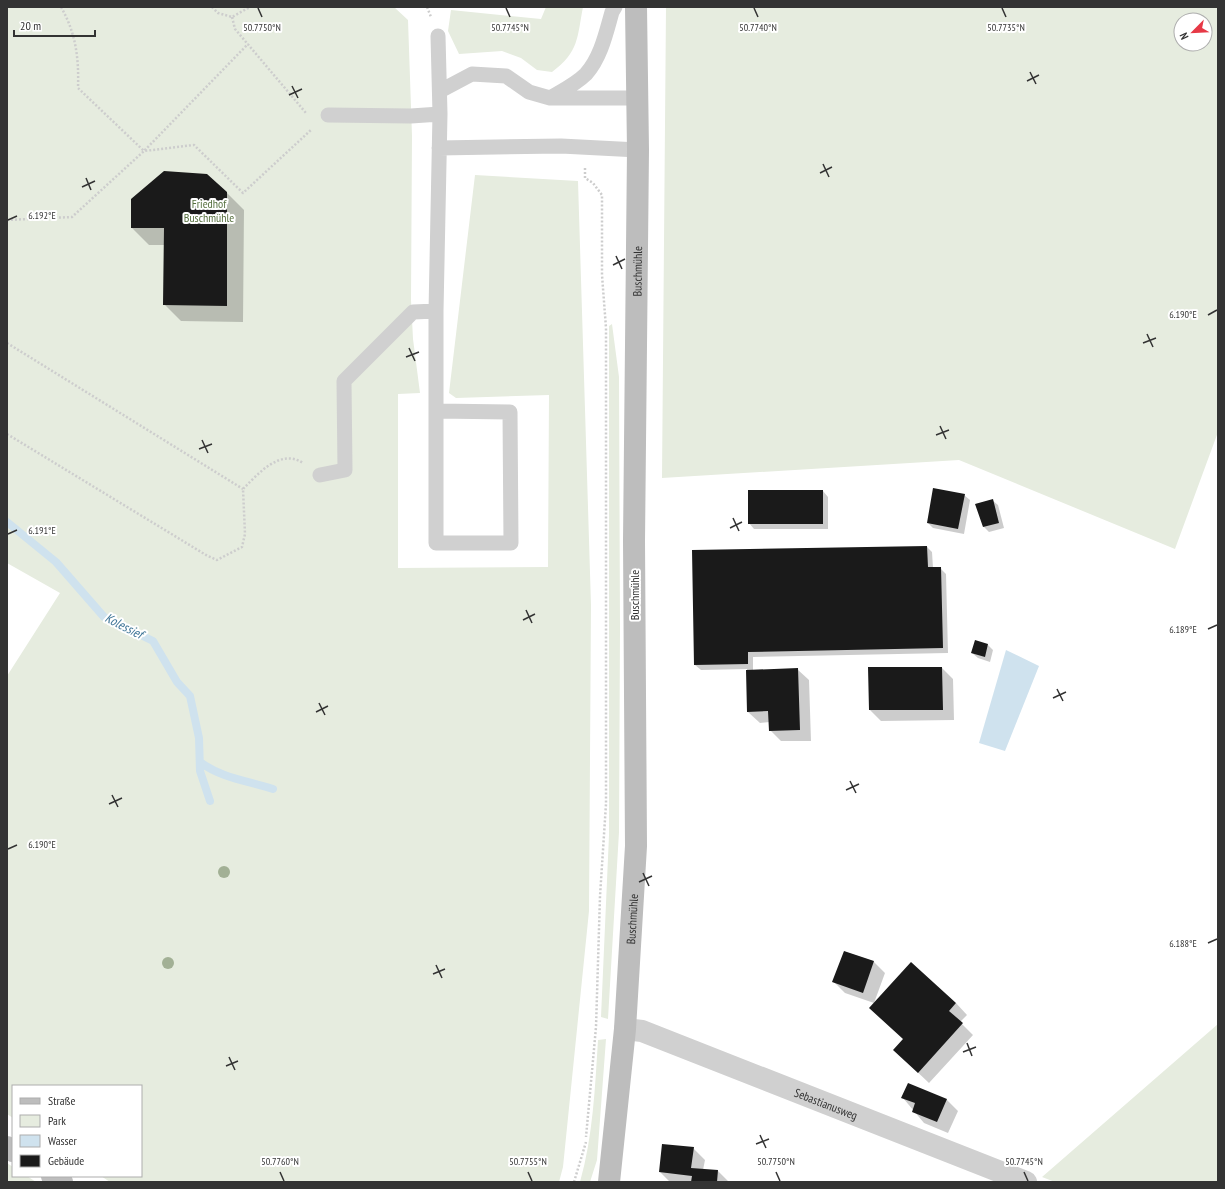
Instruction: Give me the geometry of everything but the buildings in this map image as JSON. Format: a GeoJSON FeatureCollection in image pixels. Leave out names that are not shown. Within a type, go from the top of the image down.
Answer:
{"type":"FeatureCollection","features":[{"type":"Feature","properties":{"kind":"main road","name":"Buschmühle"},"geometry":{"type":"LineString","coordinates":[[609,1182],[625,1029],[636,846],[634,541],[638,150],[636,7]]}},
{"type":"Feature","properties":{"kind":"street","name":"Sebastianusweg"},"geometry":{"type":"LineString","coordinates":[[625,1029],[642,1031],[1026,1182]]}},
{"type":"Feature","properties":{"kind":"lane"},"geometry":{"type":"LineString","coordinates":[[550,98],[586,74],[602,47],[612,12],[615,7]]}},
{"type":"Feature","properties":{"kind":"lane"},"geometry":{"type":"LineString","coordinates":[[437,411],[510,412],[511,543],[436,543],[436,311],[440,114],[438,36]]}},
{"type":"Feature","properties":{"kind":"lane"},"geometry":{"type":"LineString","coordinates":[[440,91],[472,74],[506,76],[529,92],[550,98],[637,98]]}},
{"type":"Feature","properties":{"kind":"lane"},"geometry":{"type":"LineString","coordinates":[[328,115],[411,116],[440,114]]}},
{"type":"Feature","properties":{"kind":"lane"},"geometry":{"type":"LineString","coordinates":[[439,148],[585,147],[638,150]]}},
{"type":"Feature","properties":{"kind":"lane"},"geometry":{"type":"LineString","coordinates":[[320,475],[345,470],[344,381],[412,312],[436,311]]}},
{"type":"Feature","properties":{"kind":"path"},"geometry":{"type":"LineString","coordinates":[[61,7],[68,19],[76,42],[79,63],[78,88],[144,151]]}},
{"type":"Feature","properties":{"kind":"path"},"geometry":{"type":"LineString","coordinates":[[212,7],[218,13],[232,17],[250,7]]}},
{"type":"Feature","properties":{"kind":"path"},"geometry":{"type":"LineString","coordinates":[[232,17],[235,29],[307,114],[328,115]]}},
{"type":"Feature","properties":{"kind":"path"},"geometry":{"type":"LineString","coordinates":[[7,220],[72,218],[144,151],[248,44]]}},
{"type":"Feature","properties":{"kind":"path"},"geometry":{"type":"LineString","coordinates":[[144,151],[194,145],[243,193],[328,115]]}},
{"type":"Feature","properties":{"kind":"path"},"geometry":{"type":"LineString","coordinates":[[574,1182],[586,1143],[596,1027],[600,896],[606,804],[606,328],[602,276],[602,195],[593,183],[585,178],[585,147]]}},
{"type":"Feature","properties":{"kind":"path"},"geometry":{"type":"LineString","coordinates":[[7,343],[242,489]]}},
{"type":"Feature","properties":{"kind":"path"},"geometry":{"type":"LineString","coordinates":[[7,434],[206,555],[217,560],[242,547],[245,534],[242,489]]}},
{"type":"Feature","properties":{"kind":"path"},"geometry":{"type":"LineString","coordinates":[[242,489],[267,466],[285,458],[298,460],[320,475]]}},
{"type":"Feature","properties":{"kind":"green space","name":"Friedhof Buschmühle"},"geometry":{"type":"Polygon","coordinates":[[[7,7],[394,7],[408,20],[412,136],[411,300],[413,339],[420,393],[398,394],[398,568],[548,567],[549,395],[456,398],[449,393],[475,175],[578,181],[591,605],[589,911],[563,1167],[559,1182],[110,1182],[102,1177],[142,1177],[142,1085],[12,1085],[12,1117],[7,1114],[7,676],[60,593],[7,563],[7,7]]]}},
{"type":"Feature","properties":{"kind":"green space"},"geometry":{"type":"Polygon","coordinates":[[[546,7],[583,7],[578,36],[572,51],[561,65],[552,72],[537,70],[521,58],[502,51],[459,54],[448,31],[451,10],[541,19],[546,7]]]}},
{"type":"Feature","properties":{"kind":"green space"},"geometry":{"type":"Polygon","coordinates":[[[666,7],[1218,7],[1218,432],[1175,549],[959,460],[662,478],[666,7]]]}},
{"type":"Feature","properties":{"kind":"green space"},"geometry":{"type":"Polygon","coordinates":[[[612,324],[619,377],[619,832],[608,1019],[601,1017],[609,835],[609,326],[612,324]]]}},
{"type":"Feature","properties":{"kind":"green space"},"geometry":{"type":"Polygon","coordinates":[[[1218,1024],[1218,1182],[1055,1182],[1042,1177],[1218,1024]]]}},
{"type":"Feature","properties":{"kind":"green space"},"geometry":{"type":"Polygon","coordinates":[[[606,1039],[597,1160],[590,1182],[580,1182],[591,1130],[598,1040],[606,1039]]]}},
{"type":"Feature","properties":{"kind":"green space"},"geometry":{"type":"Polygon","coordinates":[[[7,1163],[12,1166],[12,1177],[28,1177],[36,1182],[7,1182],[7,1163]]]}},
{"type":"Feature","properties":{"kind":"water"},"geometry":{"type":"Polygon","coordinates":[[[1006,650],[1039,666],[1005,751],[979,743],[1006,650]]]}},
{"type":"Feature","properties":{"kind":"waterway","name":"Kolessief"},"geometry":{"type":"LineString","coordinates":[[7,522],[56,562],[104,617],[153,641],[177,682],[190,696],[199,738],[200,771],[210,801]]}},
{"type":"Feature","properties":{"kind":"waterway"},"geometry":{"type":"LineString","coordinates":[[200,762],[217,772],[273,789]]}}]}
